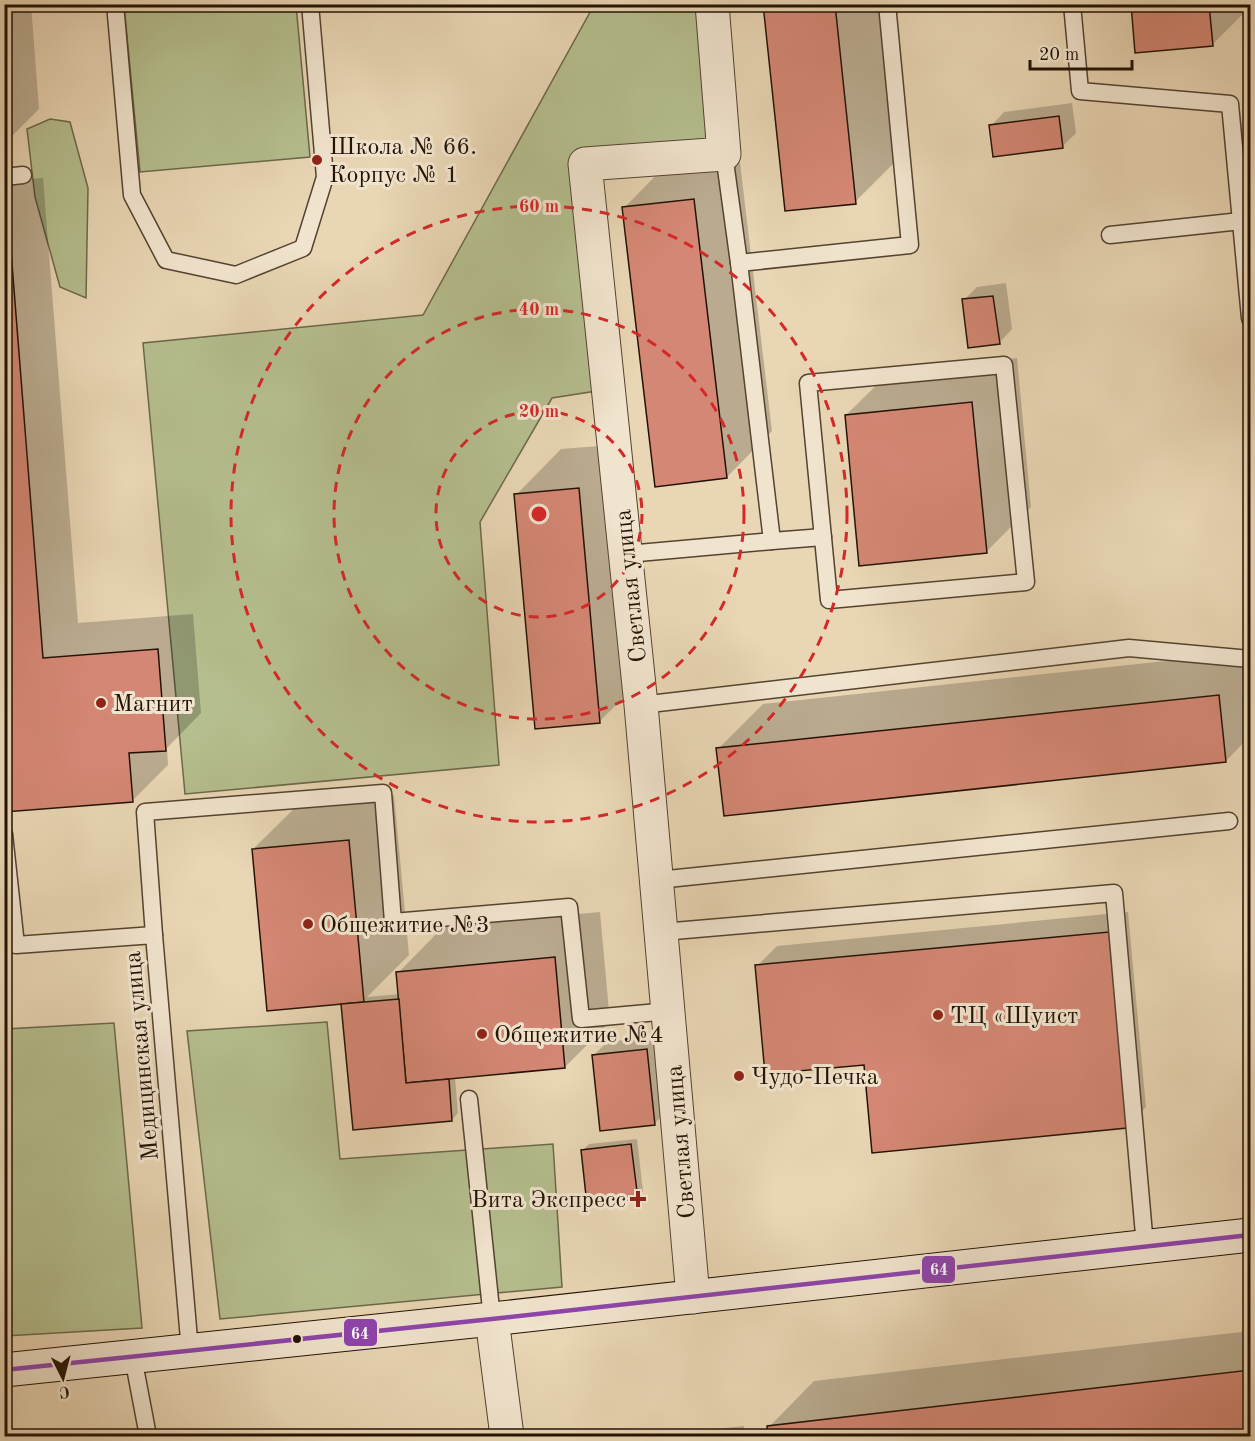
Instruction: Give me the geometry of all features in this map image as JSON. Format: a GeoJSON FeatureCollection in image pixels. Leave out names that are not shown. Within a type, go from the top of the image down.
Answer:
{"type":"FeatureCollection","features":[{"type":"Feature","properties":{"kind":"street"},"geometry":{"type":"LineString","coordinates":[[712,4],[724,154]]}},
{"type":"Feature","properties":{"kind":"street","name":"Светлая улица"},"geometry":{"type":"LineString","coordinates":[[693,1297],[658,880],[627,554],[585,164],[724,154]]}},
{"type":"Feature","properties":{"kind":"street"},"geometry":{"type":"LineString","coordinates":[[4,1370],[492,1320],[1251,1235]]}},
{"type":"Feature","properties":{"kind":"street"},"geometry":{"type":"LineString","coordinates":[[492,1320],[507,1437]]}},
{"type":"Feature","properties":{"kind":"lane"},"geometry":{"type":"LineString","coordinates":[[115,4],[132,195],[166,260],[236,275],[303,248],[325,177],[310,4]]}},
{"type":"Feature","properties":{"kind":"lane"},"geometry":{"type":"LineString","coordinates":[[738,263],[910,245],[887,4]]}},
{"type":"Feature","properties":{"kind":"lane"},"geometry":{"type":"LineString","coordinates":[[1072,4],[1080,91],[1230,104],[1251,318]]}},
{"type":"Feature","properties":{"kind":"lane"},"geometry":{"type":"LineString","coordinates":[[724,154],[772,541]]}},
{"type":"Feature","properties":{"kind":"lane"},"geometry":{"type":"LineString","coordinates":[[4,177],[23,175]]}},
{"type":"Feature","properties":{"kind":"lane"},"geometry":{"type":"LineString","coordinates":[[1110,235],[1241,221]]}},
{"type":"Feature","properties":{"kind":"lane"},"geometry":{"type":"LineString","coordinates":[[1004,364],[1026,582],[829,600],[823,537],[808,383],[1004,364]]}},
{"type":"Feature","properties":{"kind":"lane"},"geometry":{"type":"LineString","coordinates":[[627,554],[823,537]]}},
{"type":"Feature","properties":{"kind":"lane"},"geometry":{"type":"LineString","coordinates":[[641,705],[1129,648],[1251,659]]}},
{"type":"Feature","properties":{"kind":"lane"},"geometry":{"type":"LineString","coordinates":[[154,935],[145,812],[383,793],[393,922],[569,907],[581,1019],[669,1011]]}},
{"type":"Feature","properties":{"kind":"lane"},"geometry":{"type":"LineString","coordinates":[[658,880],[1228,821]]}},
{"type":"Feature","properties":{"kind":"lane","name":"Медицинская улица"},"geometry":{"type":"LineString","coordinates":[[4,834],[10,945],[154,935],[190,1351]]}},
{"type":"Feature","properties":{"kind":"lane"},"geometry":{"type":"LineString","coordinates":[[662,932],[1114,892],[1145,1246]]}},
{"type":"Feature","properties":{"kind":"lane"},"geometry":{"type":"LineString","coordinates":[[470,1099],[492,1320]]}},
{"type":"Feature","properties":{"kind":"lane"},"geometry":{"type":"LineString","coordinates":[[133,1357],[148,1437]]}},
{"type":"Feature","properties":{"kind":"green space"},"geometry":{"type":"Polygon","coordinates":[[[124,5],[296,5],[310,157],[140,172],[124,5]]]}},
{"type":"Feature","properties":{"kind":"green space"},"geometry":{"type":"Polygon","coordinates":[[[594,5],[712,5],[724,154],[585,164],[609,389],[552,398],[480,522],[499,765],[185,794],[143,343],[423,315],[594,5]]]}},
{"type":"Feature","properties":{"kind":"green space"},"geometry":{"type":"Polygon","coordinates":[[[50,119],[70,122],[88,188],[86,298],[60,287],[35,197],[27,129],[50,119]]]}},
{"type":"Feature","properties":{"kind":"green space"},"geometry":{"type":"Polygon","coordinates":[[[327,1022],[340,1159],[553,1144],[562,1287],[220,1319],[187,1031],[327,1022]]]}},
{"type":"Feature","properties":{"kind":"green space"},"geometry":{"type":"Polygon","coordinates":[[[114,1023],[142,1328],[5,1336],[5,1029],[114,1023]]]}},
{"type":"Feature","properties":{"kind":"building"},"geometry":{"type":"Polygon","coordinates":[[[763,4],[835,4],[856,204],[785,211],[763,4]]]}},
{"type":"Feature","properties":{"kind":"building"},"geometry":{"type":"Polygon","coordinates":[[[1131,4],[1209,4],[1213,46],[1135,53],[1131,4]]]}},
{"type":"Feature","properties":{"kind":"building"},"geometry":{"type":"Polygon","coordinates":[[[1059,116],[1063,148],[993,157],[989,125],[1059,116]]]}},
{"type":"Feature","properties":{"kind":"building"},"geometry":{"type":"Polygon","coordinates":[[[694,199],[727,478],[655,487],[622,207],[694,199]]]}},
{"type":"Feature","properties":{"kind":"building"},"geometry":{"type":"Polygon","coordinates":[[[4,213],[8,213],[43,658],[158,649],[166,751],[129,753],[133,802],[4,812],[4,213]]]}},
{"type":"Feature","properties":{"kind":"building"},"geometry":{"type":"Polygon","coordinates":[[[993,296],[1000,344],[968,348],[962,299],[993,296]]]}},
{"type":"Feature","properties":{"kind":"building"},"geometry":{"type":"Polygon","coordinates":[[[972,402],[987,553],[859,566],[845,415],[972,402]]]}},
{"type":"Feature","properties":{"kind":"building"},"geometry":{"type":"Polygon","coordinates":[[[579,488],[600,723],[535,729],[514,494],[579,488]]]}},
{"type":"Feature","properties":{"kind":"building"},"geometry":{"type":"Polygon","coordinates":[[[1219,695],[1226,762],[724,816],[716,748],[1219,695]]]}},
{"type":"Feature","properties":{"kind":"building","name":"Общежитие №3"},"geometry":{"type":"Polygon","coordinates":[[[349,840],[364,1002],[267,1011],[252,849],[349,840]]]}},
{"type":"Feature","properties":{"kind":"building","name":"ТЦ «Шуист"},"geometry":{"type":"Polygon","coordinates":[[[1109,932],[1127,1128],[872,1153],[864,1065],[765,1074],[755,965],[1109,932]]]}},
{"type":"Feature","properties":{"kind":"building","name":"Общежитие №4"},"geometry":{"type":"Polygon","coordinates":[[[555,957],[565,1068],[406,1083],[396,972],[555,957]]]}},
{"type":"Feature","properties":{"kind":"building"},"geometry":{"type":"Polygon","coordinates":[[[399,999],[406,1083],[449,1079],[452,1121],[353,1130],[341,1004],[399,999]]]}},
{"type":"Feature","properties":{"kind":"building"},"geometry":{"type":"Polygon","coordinates":[[[647,1049],[655,1125],[600,1131],[592,1055],[647,1049]]]}},
{"type":"Feature","properties":{"kind":"building"},"geometry":{"type":"Polygon","coordinates":[[[631,1144],[638,1199],[587,1205],[581,1150],[631,1144]]]}},
{"type":"Feature","properties":{"kind":"building"},"geometry":{"type":"Polygon","coordinates":[[[1250,1370],[1250,1436],[768,1436],[767,1426],[1250,1370]]]}},
{"type":"Feature","properties":{"kind":"transit line","name":"64"},"geometry":{"type":"LineString","coordinates":[[4,1370],[492,1319],[1250,1235]]}},
{"type":"Feature","properties":{"kind":"place","name":"Школа № 66. Корпус № 1"},"geometry":{"type":"Point","coordinates":[317,160]}},
{"type":"Feature","properties":{"kind":"place","name":"Магнит"},"geometry":{"type":"Point","coordinates":[101,703]}},
{"type":"Feature","properties":{"kind":"place","name":"Общежитие №3"},"geometry":{"type":"Point","coordinates":[308,924]}},
{"type":"Feature","properties":{"kind":"place","name":"ТЦ «Шуист"},"geometry":{"type":"Point","coordinates":[938,1015]}},
{"type":"Feature","properties":{"kind":"place","name":"Общежитие №4"},"geometry":{"type":"Point","coordinates":[482,1034]}},
{"type":"Feature","properties":{"kind":"place","name":"Чудо-Печка"},"geometry":{"type":"Point","coordinates":[739,1076]}},
{"type":"Feature","properties":{"kind":"place","name":"Вита Экспресс"},"geometry":{"type":"Point","coordinates":[638,1199]}}]}
